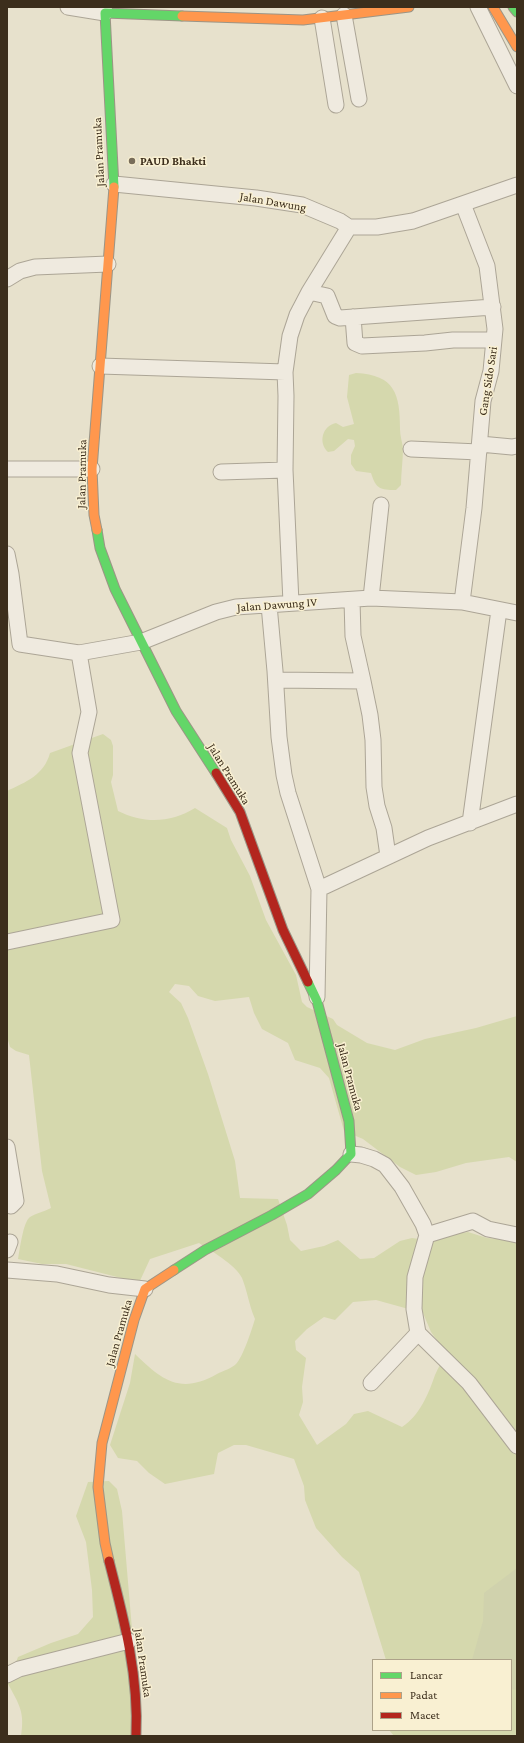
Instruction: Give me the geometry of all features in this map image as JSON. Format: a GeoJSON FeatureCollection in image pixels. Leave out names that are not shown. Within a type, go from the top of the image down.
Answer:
{"type":"FeatureCollection","features":[{"type":"Feature","properties":{"kind":"main road"},"geometry":{"type":"LineString","coordinates":[[104,10],[303,20],[409,7]]}},
{"type":"Feature","properties":{"kind":"main road"},"geometry":{"type":"LineString","coordinates":[[492,7],[517,47]]}},
{"type":"Feature","properties":{"kind":"main road"},"geometry":{"type":"LineString","coordinates":[[513,7],[517,12]]}},
{"type":"Feature","properties":{"kind":"main road","name":"Jalan Pramuka"},"geometry":{"type":"LineString","coordinates":[[104,10],[114,184],[92,469],[94,515],[100,548],[115,589],[176,711],[240,812],[284,930],[317,1001],[348,1121],[351,1154],[336,1170],[308,1194],[272,1215],[205,1250],[145,1289],[134,1320],[102,1443],[98,1487],[105,1544],[129,1641],[137,1714],[136,1736]]}},
{"type":"Feature","properties":{"kind":"street"},"geometry":{"type":"LineString","coordinates":[[68,7],[104,10]]}},
{"type":"Feature","properties":{"kind":"street"},"geometry":{"type":"LineString","coordinates":[[478,7],[517,86]]}},
{"type":"Feature","properties":{"kind":"street"},"geometry":{"type":"LineString","coordinates":[[344,15],[359,98]]}},
{"type":"Feature","properties":{"kind":"street"},"geometry":{"type":"LineString","coordinates":[[322,18],[336,105]]}},
{"type":"Feature","properties":{"kind":"street","name":"Jalan Dawung"},"geometry":{"type":"LineString","coordinates":[[114,184],[210,192],[302,205],[340,221],[349,227],[377,227],[413,221],[517,185]]}},
{"type":"Feature","properties":{"kind":"street","name":"Gang Sido Sari"},"geometry":{"type":"LineString","coordinates":[[462,204],[487,266],[495,328],[491,372],[483,401],[480,448],[462,602]]}},
{"type":"Feature","properties":{"kind":"street"},"geometry":{"type":"LineString","coordinates":[[291,603],[285,470],[285,372],[290,336],[297,315],[309,292],[349,227]]}},
{"type":"Feature","properties":{"kind":"street"},"geometry":{"type":"LineString","coordinates":[[7,278],[20,271],[35,267],[108,264]]}},
{"type":"Feature","properties":{"kind":"street"},"geometry":{"type":"LineString","coordinates":[[309,292],[327,296],[335,316],[340,318],[493,307]]}},
{"type":"Feature","properties":{"kind":"street"},"geometry":{"type":"LineString","coordinates":[[353,318],[355,343],[362,346],[425,344],[453,340],[494,340]]}},
{"type":"Feature","properties":{"kind":"street"},"geometry":{"type":"LineString","coordinates":[[100,366],[285,372]]}},
{"type":"Feature","properties":{"kind":"street"},"geometry":{"type":"LineString","coordinates":[[411,449],[517,446]]}},
{"type":"Feature","properties":{"kind":"street"},"geometry":{"type":"LineString","coordinates":[[7,469],[92,469]]}},
{"type":"Feature","properties":{"kind":"street"},"geometry":{"type":"LineString","coordinates":[[221,472],[285,470]]}},
{"type":"Feature","properties":{"kind":"street"},"geometry":{"type":"LineString","coordinates":[[371,598],[381,505]]}},
{"type":"Feature","properties":{"kind":"street"},"geometry":{"type":"LineString","coordinates":[[7,554],[11,574],[13,644]]}},
{"type":"Feature","properties":{"kind":"street","name":"Jalan Dawung IV"},"geometry":{"type":"LineString","coordinates":[[13,644],[79,653],[141,642],[216,612],[236,607],[371,598],[462,602],[517,613]]}},
{"type":"Feature","properties":{"kind":"street"},"geometry":{"type":"LineString","coordinates":[[352,600],[353,636],[364,681],[373,740],[374,787],[377,806],[384,828],[388,856]]}},
{"type":"Feature","properties":{"kind":"street"},"geometry":{"type":"LineString","coordinates":[[269,605],[276,680],[279,738],[285,785],[319,889],[317,1001]]}},
{"type":"Feature","properties":{"kind":"street"},"geometry":{"type":"LineString","coordinates":[[470,823],[499,610]]}},
{"type":"Feature","properties":{"kind":"street"},"geometry":{"type":"LineString","coordinates":[[7,942],[112,920],[80,753],[89,712],[79,653]]}},
{"type":"Feature","properties":{"kind":"street"},"geometry":{"type":"LineString","coordinates":[[276,680],[364,681]]}},
{"type":"Feature","properties":{"kind":"street"},"geometry":{"type":"LineString","coordinates":[[319,889],[434,836],[517,804]]}},
{"type":"Feature","properties":{"kind":"street"},"geometry":{"type":"LineString","coordinates":[[7,1147],[16,1201],[11,1206],[7,1205]]}},
{"type":"Feature","properties":{"kind":"street"},"geometry":{"type":"LineString","coordinates":[[351,1154],[362,1155],[385,1165],[402,1187],[423,1224],[427,1235],[415,1277],[414,1309],[418,1334],[469,1383],[517,1446]]}},
{"type":"Feature","properties":{"kind":"street"},"geometry":{"type":"LineString","coordinates":[[427,1235],[473,1221],[488,1229],[517,1235]]}},
{"type":"Feature","properties":{"kind":"street"},"geometry":{"type":"LineString","coordinates":[[7,1270],[57,1274],[110,1285],[145,1289]]}},
{"type":"Feature","properties":{"kind":"street"},"geometry":{"type":"LineString","coordinates":[[372,1383],[418,1334]]}},
{"type":"Feature","properties":{"kind":"street"},"geometry":{"type":"LineString","coordinates":[[7,1675],[19,1669],[129,1641]]}},
{"type":"Feature","properties":{"kind":"green space"},"geometry":{"type":"Polygon","coordinates":[[[356,373],[369,375],[387,382],[393,389],[396,396],[399,406],[400,434],[403,448],[401,485],[396,490],[379,488],[371,473],[356,471],[351,464],[351,455],[355,446],[354,440],[348,439],[334,451],[328,452],[323,444],[323,435],[327,428],[331,425],[336,423],[343,427],[354,424],[347,397],[349,375],[356,373]]]}},
{"type":"Feature","properties":{"kind":"green space"},"geometry":{"type":"Polygon","coordinates":[[[103,734],[111,740],[113,746],[113,775],[111,782],[118,811],[138,818],[157,820],[176,817],[195,808],[227,828],[231,840],[250,876],[266,920],[296,975],[302,1002],[307,1007],[333,1019],[337,1025],[367,1043],[395,1050],[425,1039],[476,1028],[517,1016],[517,1162],[509,1157],[466,1163],[436,1172],[416,1175],[400,1167],[363,1139],[344,1131],[329,1078],[320,1068],[295,1060],[288,1043],[262,1029],[254,1013],[249,997],[215,1001],[198,996],[189,986],[175,984],[169,992],[181,1003],[188,1018],[208,1074],[235,1161],[240,1198],[278,1199],[287,1225],[290,1240],[301,1251],[324,1246],[338,1240],[360,1259],[374,1258],[400,1241],[412,1238],[433,1241],[447,1235],[468,1232],[487,1238],[501,1239],[517,1232],[517,1736],[394,1736],[390,1731],[512,1731],[512,1659],[386,1659],[359,1572],[342,1557],[316,1528],[305,1500],[304,1486],[294,1459],[246,1445],[234,1445],[218,1453],[214,1474],[165,1484],[149,1473],[137,1461],[118,1458],[110,1445],[130,1383],[135,1354],[163,1377],[172,1382],[182,1384],[204,1380],[232,1367],[239,1360],[247,1343],[255,1319],[242,1278],[234,1268],[199,1243],[150,1259],[138,1285],[125,1279],[66,1264],[42,1264],[18,1259],[25,1224],[30,1217],[51,1208],[42,1171],[29,1055],[16,1051],[10,1047],[7,1037],[7,791],[33,777],[39,772],[47,761],[50,753],[103,734]],[[376,1300],[353,1302],[335,1320],[324,1317],[307,1329],[295,1341],[296,1350],[306,1358],[302,1387],[303,1402],[299,1415],[317,1445],[346,1424],[354,1414],[368,1411],[402,1427],[414,1417],[423,1404],[446,1353],[431,1332],[423,1313],[376,1300]]]}},
{"type":"Feature","properties":{"kind":"green space"},"geometry":{"type":"Polygon","coordinates":[[[109,1481],[117,1489],[122,1511],[141,1736],[21,1736],[22,1714],[8,1684],[18,1657],[51,1643],[78,1634],[93,1617],[92,1590],[86,1542],[76,1516],[88,1482],[109,1481]]]}},
{"type":"Feature","properties":{"kind":"green space"},"geometry":{"type":"Polygon","coordinates":[[[517,1568],[517,1690],[512,1689],[512,1659],[472,1659],[483,1621],[484,1593],[517,1568]]]}},
{"type":"Feature","properties":{"kind":"traffic: fast"},"geometry":{"type":"LineString","coordinates":[[513,7],[517,12]]}},
{"type":"Feature","properties":{"kind":"traffic: fast"},"geometry":{"type":"LineString","coordinates":[[114,187],[105,13],[182,16]]}},
{"type":"Feature","properties":{"kind":"traffic: fast"},"geometry":{"type":"LineString","coordinates":[[97,530],[100,548],[115,589],[176,711],[216,773]]}},
{"type":"Feature","properties":{"kind":"traffic: fast"},"geometry":{"type":"LineString","coordinates":[[174,1270],[205,1250],[272,1215],[308,1194],[336,1170],[351,1154],[349,1121],[317,1001],[308,982]]}},
{"type":"Feature","properties":{"kind":"traffic: slow"},"geometry":{"type":"LineString","coordinates":[[182,16],[303,20],[409,7]]}},
{"type":"Feature","properties":{"kind":"traffic: slow"},"geometry":{"type":"LineString","coordinates":[[493,7],[517,47]]}},
{"type":"Feature","properties":{"kind":"traffic: slow"},"geometry":{"type":"LineString","coordinates":[[97,530],[94,515],[92,469],[114,187]]}},
{"type":"Feature","properties":{"kind":"traffic: slow"},"geometry":{"type":"LineString","coordinates":[[109,1561],[105,1543],[98,1487],[102,1443],[134,1320],[145,1289],[174,1270]]}},
{"type":"Feature","properties":{"kind":"traffic: jam"},"geometry":{"type":"LineString","coordinates":[[216,773],[240,812],[283,930],[308,982]]}},
{"type":"Feature","properties":{"kind":"traffic: jam"},"geometry":{"type":"LineString","coordinates":[[109,1561],[125,1626],[133,1670],[136,1736]]}},
{"type":"Feature","properties":{"kind":"place","name":"PAUD Bhakti"},"geometry":{"type":"Point","coordinates":[132,161]}}]}
